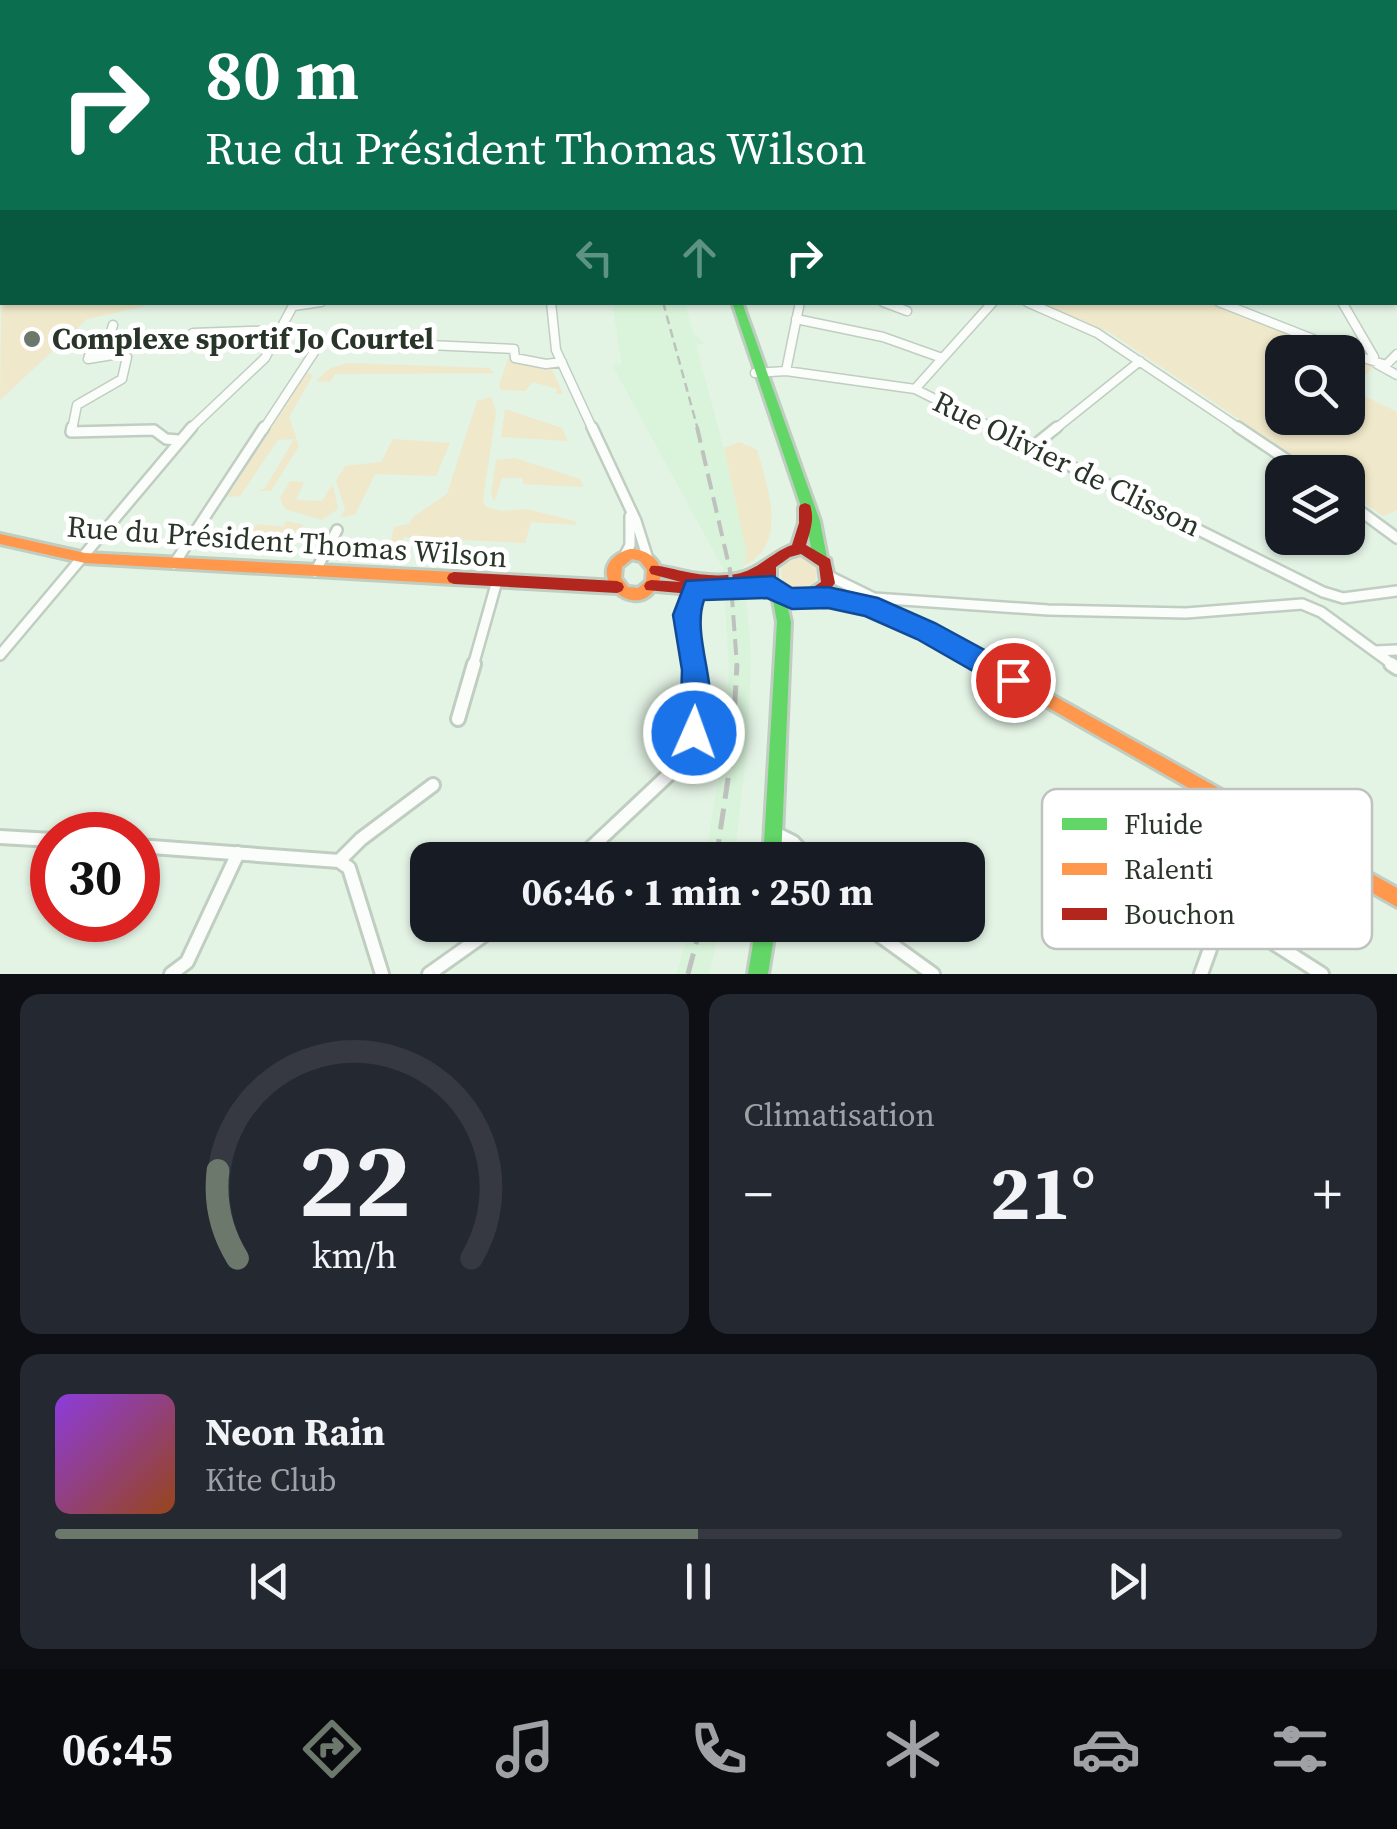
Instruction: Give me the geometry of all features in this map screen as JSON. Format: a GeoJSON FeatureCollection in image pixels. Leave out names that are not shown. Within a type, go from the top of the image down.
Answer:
{"type":"FeatureCollection","features":[{"type":"Feature","properties":{"kind":"street"},"geometry":{"type":"LineString","coordinates":[[0,655],[85,558],[178,440],[248,378],[293,305]]}},
{"type":"Feature","properties":{"kind":"street"},"geometry":{"type":"LineString","coordinates":[[552,305],[555,345],[652,564],[651,586],[776,591],[799,599],[814,596],[868,606],[914,624],[1205,789]]}},
{"type":"Feature","properties":{"kind":"street"},"geometry":{"type":"LineString","coordinates":[[739,305],[829,576],[874,598],[1048,610],[1147,612],[1302,604],[1321,612],[1397,668]]}},
{"type":"Feature","properties":{"kind":"street"},"geometry":{"type":"LineString","coordinates":[[786,371],[799,305]]}},
{"type":"Feature","properties":{"kind":"street"},"geometry":{"type":"LineString","coordinates":[[891,305],[908,311]]}},
{"type":"Feature","properties":{"kind":"street"},"geometry":{"type":"LineString","coordinates":[[915,389],[990,305]]}},
{"type":"Feature","properties":{"kind":"street"},"geometry":{"type":"LineString","coordinates":[[1034,305],[1097,333],[1280,455]]}},
{"type":"Feature","properties":{"kind":"street"},"geometry":{"type":"LineString","coordinates":[[1227,305],[1302,335]]}},
{"type":"Feature","properties":{"kind":"street"},"geometry":{"type":"LineString","coordinates":[[1344,305],[1374,356],[1371,360]]}},
{"type":"Feature","properties":{"kind":"street"},"geometry":{"type":"LineString","coordinates":[[796,319],[883,337],[942,358]]}},
{"type":"Feature","properties":{"kind":"street"},"geometry":{"type":"LineString","coordinates":[[113,324],[110,335],[118,339],[117,350],[128,356],[122,379],[77,405],[70,432],[154,430],[166,439],[178,440]]}},
{"type":"Feature","properties":{"kind":"street"},"geometry":{"type":"LineString","coordinates":[[194,332],[280,330]]}},
{"type":"Feature","properties":{"kind":"street"},"geometry":{"type":"LineString","coordinates":[[174,564],[322,340],[514,348],[514,358],[546,364],[562,362]]}},
{"type":"Feature","properties":{"kind":"street"},"geometry":{"type":"LineString","coordinates":[[1365,358],[1386,364],[1397,354]]}},
{"type":"Feature","properties":{"kind":"street"},"geometry":{"type":"LineString","coordinates":[[1032,447],[1140,360]]}},
{"type":"Feature","properties":{"kind":"street"},"geometry":{"type":"LineString","coordinates":[[1371,360],[1397,374]]}},
{"type":"Feature","properties":{"kind":"street","name":"Rue Olivier de Clisson"},"geometry":{"type":"LineString","coordinates":[[759,372],[786,371],[915,389],[1303,582],[1343,598],[1397,591]]}},
{"type":"Feature","properties":{"kind":"street"},"geometry":{"type":"LineString","coordinates":[[798,549],[806,524],[804,501]]}},
{"type":"Feature","properties":{"kind":"street"},"geometry":{"type":"LineString","coordinates":[[617,587],[612,577],[630,546],[630,513]]}},
{"type":"Feature","properties":{"kind":"street"},"geometry":{"type":"LineString","coordinates":[[1365,514],[1397,538]]}},
{"type":"Feature","properties":{"kind":"street"},"geometry":{"type":"LineString","coordinates":[[315,572],[337,530]]}},
{"type":"Feature","properties":{"kind":"street","name":"Rue du Président Thomas Wilson"},"geometry":{"type":"LineString","coordinates":[[0,538],[85,558],[574,584],[634,592],[651,586]]}},
{"type":"Feature","properties":{"kind":"street"},"geometry":{"type":"LineString","coordinates":[[618,564],[652,564],[684,578],[727,578],[752,574],[777,555],[798,549],[820,558]]}},
{"type":"Feature","properties":{"kind":"street","name":"Rue du Président Thomas Wilson"},"geometry":{"type":"LineString","coordinates":[[574,584],[618,564]]}},
{"type":"Feature","properties":{"kind":"street"},"geometry":{"type":"LineString","coordinates":[[770,564],[784,622],[773,842]]}},
{"type":"Feature","properties":{"kind":"street"},"geometry":{"type":"LineString","coordinates":[[814,596],[825,588],[829,576]]}},
{"type":"Feature","properties":{"kind":"street"},"geometry":{"type":"LineString","coordinates":[[458,719],[497,581]]}},
{"type":"Feature","properties":{"kind":"street"},"geometry":{"type":"LineString","coordinates":[[597,842],[689,750],[694,733],[696,670],[686,615],[695,589]]}},
{"type":"Feature","properties":{"kind":"street"},"geometry":{"type":"LineString","coordinates":[[784,622],[799,599]]}},
{"type":"Feature","properties":{"kind":"street"},"geometry":{"type":"LineString","coordinates":[[1374,651],[1397,650]]}},
{"type":"Feature","properties":{"kind":"street"},"geometry":{"type":"LineString","coordinates":[[339,860],[433,785]]}},
{"type":"Feature","properties":{"kind":"street"},"geometry":{"type":"LineString","coordinates":[[774,833],[793,842]]}},
{"type":"Feature","properties":{"kind":"street"},"geometry":{"type":"LineString","coordinates":[[0,836],[30,838]]}},
{"type":"Feature","properties":{"kind":"street"},"geometry":{"type":"LineString","coordinates":[[160,848],[339,860],[348,868],[382,974]]}},
{"type":"Feature","properties":{"kind":"street"},"geometry":{"type":"LineString","coordinates":[[171,974],[187,962],[238,853]]}},
{"type":"Feature","properties":{"kind":"street"},"geometry":{"type":"LineString","coordinates":[[1372,884],[1397,898]]}},
{"type":"Feature","properties":{"kind":"street"},"geometry":{"type":"LineString","coordinates":[[429,974],[474,942]]}},
{"type":"Feature","properties":{"kind":"street"},"geometry":{"type":"LineString","coordinates":[[758,974],[763,942]]}},
{"type":"Feature","properties":{"kind":"street"},"geometry":{"type":"LineString","coordinates":[[889,942],[933,974]]}},
{"type":"Feature","properties":{"kind":"street"},"geometry":{"type":"LineString","coordinates":[[1201,974],[1210,949]]}},
{"type":"Feature","properties":{"kind":"street"},"geometry":{"type":"LineString","coordinates":[[1283,949],[1322,974]]}},
{"type":"Feature","properties":{"kind":"shaded area","name":"Complexe sportif Jo Courtel"},"geometry":{"type":"Polygon","coordinates":[[[1,305],[146,305],[87,319],[0,400],[1,305]]]}},
{"type":"Feature","properties":{"kind":"shaded area"},"geometry":{"type":"Polygon","coordinates":[[[612,305],[686,305],[693,333],[704,343],[696,345],[737,499],[747,554],[743,566],[751,656],[748,738],[736,842],[708,842],[725,740],[729,667],[723,568],[613,366],[622,364],[612,305]]]}},
{"type":"Feature","properties":{"kind":"shaded area"},"geometry":{"type":"Polygon","coordinates":[[[1044,305],[1214,305],[1293,335],[1265,335],[1265,435],[1365,435],[1365,396],[1397,412],[1397,510],[1383,516],[1365,504],[1365,455],[1293,455],[1109,332],[1044,305]]]}},
{"type":"Feature","properties":{"kind":"shaded area"},"geometry":{"type":"Polygon","coordinates":[[[508,359],[551,367],[563,394],[533,382],[525,391],[501,390],[499,385],[508,359]]]}},
{"type":"Feature","properties":{"kind":"shaded area"},"geometry":{"type":"Polygon","coordinates":[[[348,363],[489,368],[494,373],[335,374],[330,382],[316,381],[330,368],[348,363]]]}},
{"type":"Feature","properties":{"kind":"shaded area"},"geometry":{"type":"Polygon","coordinates":[[[307,373],[313,375],[289,417],[299,446],[271,491],[258,491],[265,488],[294,439],[278,440],[240,496],[227,497],[307,373]]]}},
{"type":"Feature","properties":{"kind":"shaded area"},"geometry":{"type":"Polygon","coordinates":[[[491,397],[496,412],[483,500],[486,507],[501,511],[527,509],[575,521],[577,525],[531,522],[525,543],[404,537],[393,561],[386,561],[394,527],[409,524],[413,517],[447,494],[477,401],[491,397]]]}},
{"type":"Feature","properties":{"kind":"shaded area"},"geometry":{"type":"Polygon","coordinates":[[[505,409],[562,428],[568,441],[501,437],[505,409]]]}},
{"type":"Feature","properties":{"kind":"shaded area"},"geometry":{"type":"Polygon","coordinates":[[[393,439],[450,443],[436,476],[375,474],[355,515],[341,517],[345,509],[336,481],[345,466],[381,462],[393,439]]]}},
{"type":"Feature","properties":{"kind":"shaded area"},"geometry":{"type":"Polygon","coordinates":[[[739,442],[757,450],[771,514],[766,545],[743,566],[747,554],[724,448],[739,442]]]}},
{"type":"Feature","properties":{"kind":"shaded area"},"geometry":{"type":"Polygon","coordinates":[[[515,458],[580,479],[583,487],[523,484],[523,478],[502,478],[494,502],[491,494],[496,460],[515,458]]]}},
{"type":"Feature","properties":{"kind":"shaded area"},"geometry":{"type":"Polygon","coordinates":[[[290,481],[304,482],[296,500],[322,501],[333,484],[338,509],[322,520],[285,509],[280,498],[290,481]]]}},
{"type":"Feature","properties":{"kind":"shaded area"},"geometry":{"type":"Polygon","coordinates":[[[286,521],[304,525],[280,543],[212,543],[221,532],[247,534],[258,524],[284,527],[286,521]]]}},
{"type":"Feature","properties":{"kind":"shaded area"},"geometry":{"type":"Polygon","coordinates":[[[799,555],[812,560],[817,573],[812,586],[799,591],[786,586],[781,573],[786,560],[799,555]]]}},
{"type":"Feature","properties":{"kind":"shaded area"},"geometry":{"type":"Polygon","coordinates":[[[686,942],[716,942],[709,974],[676,974],[686,942]]]}},
{"type":"Feature","properties":{"kind":"railway"},"geometry":{"type":"LineString","coordinates":[[664,305],[698,430]]}},
{"type":"Feature","properties":{"kind":"railway"},"geometry":{"type":"LineString","coordinates":[[697,427],[730,570],[737,665]]}},
{"type":"Feature","properties":{"kind":"railway"},"geometry":{"type":"LineString","coordinates":[[719,842],[732,752],[737,665]]}},
{"type":"Feature","properties":{"kind":"railway"},"geometry":{"type":"LineString","coordinates":[[688,974],[696,942]]}},
{"type":"Feature","properties":{"kind":"traffic: fast"},"geometry":{"type":"LineString","coordinates":[[738,305],[813,521],[820,558]]}},
{"type":"Feature","properties":{"kind":"traffic: fast"},"geometry":{"type":"LineString","coordinates":[[773,842],[784,622],[779,595]]}},
{"type":"Feature","properties":{"kind":"traffic: fast"},"geometry":{"type":"LineString","coordinates":[[758,974],[763,942]]}},
{"type":"Feature","properties":{"kind":"traffic: slow"},"geometry":{"type":"LineString","coordinates":[[0,539],[85,558],[454,578]]}},
{"type":"Feature","properties":{"kind":"traffic: slow"},"geometry":{"type":"LineString","coordinates":[[634,554],[648,560],[654,574],[648,588],[634,594],[620,588],[614,574],[620,560],[634,554]]}},
{"type":"Feature","properties":{"kind":"traffic: slow"},"geometry":{"type":"LineString","coordinates":[[815,596],[869,606],[926,631],[1205,789]]}},
{"type":"Feature","properties":{"kind":"traffic: slow"},"geometry":{"type":"LineString","coordinates":[[1372,884],[1397,898]]}},
{"type":"Feature","properties":{"kind":"traffic: jam"},"geometry":{"type":"LineString","coordinates":[[798,549],[806,523],[805,508]]}},
{"type":"Feature","properties":{"kind":"traffic: jam"},"geometry":{"type":"LineString","coordinates":[[656,570],[722,581],[748,576],[791,551],[803,549],[825,563],[828,583],[806,598],[779,595],[769,580],[769,565]]}},
{"type":"Feature","properties":{"kind":"traffic: jam"},"geometry":{"type":"LineString","coordinates":[[454,578],[617,587]]}},
{"type":"Feature","properties":{"kind":"traffic: jam"},"geometry":{"type":"LineString","coordinates":[[651,586],[725,591],[773,586]]}},
{"type":"Feature","properties":{"kind":"place","name":"Complexe sportif Jo Courtel"},"geometry":{"type":"Point","coordinates":[32,339]}},
{"type":"Feature","properties":{"kind":"route"},"geometry":{"type":"LineString","coordinates":[[694,733],[696,670],[686,610],[695,589],[748,591],[773,586],[779,595],[792,598],[814,596],[868,606],[914,624],[1013,680]]}}]}
